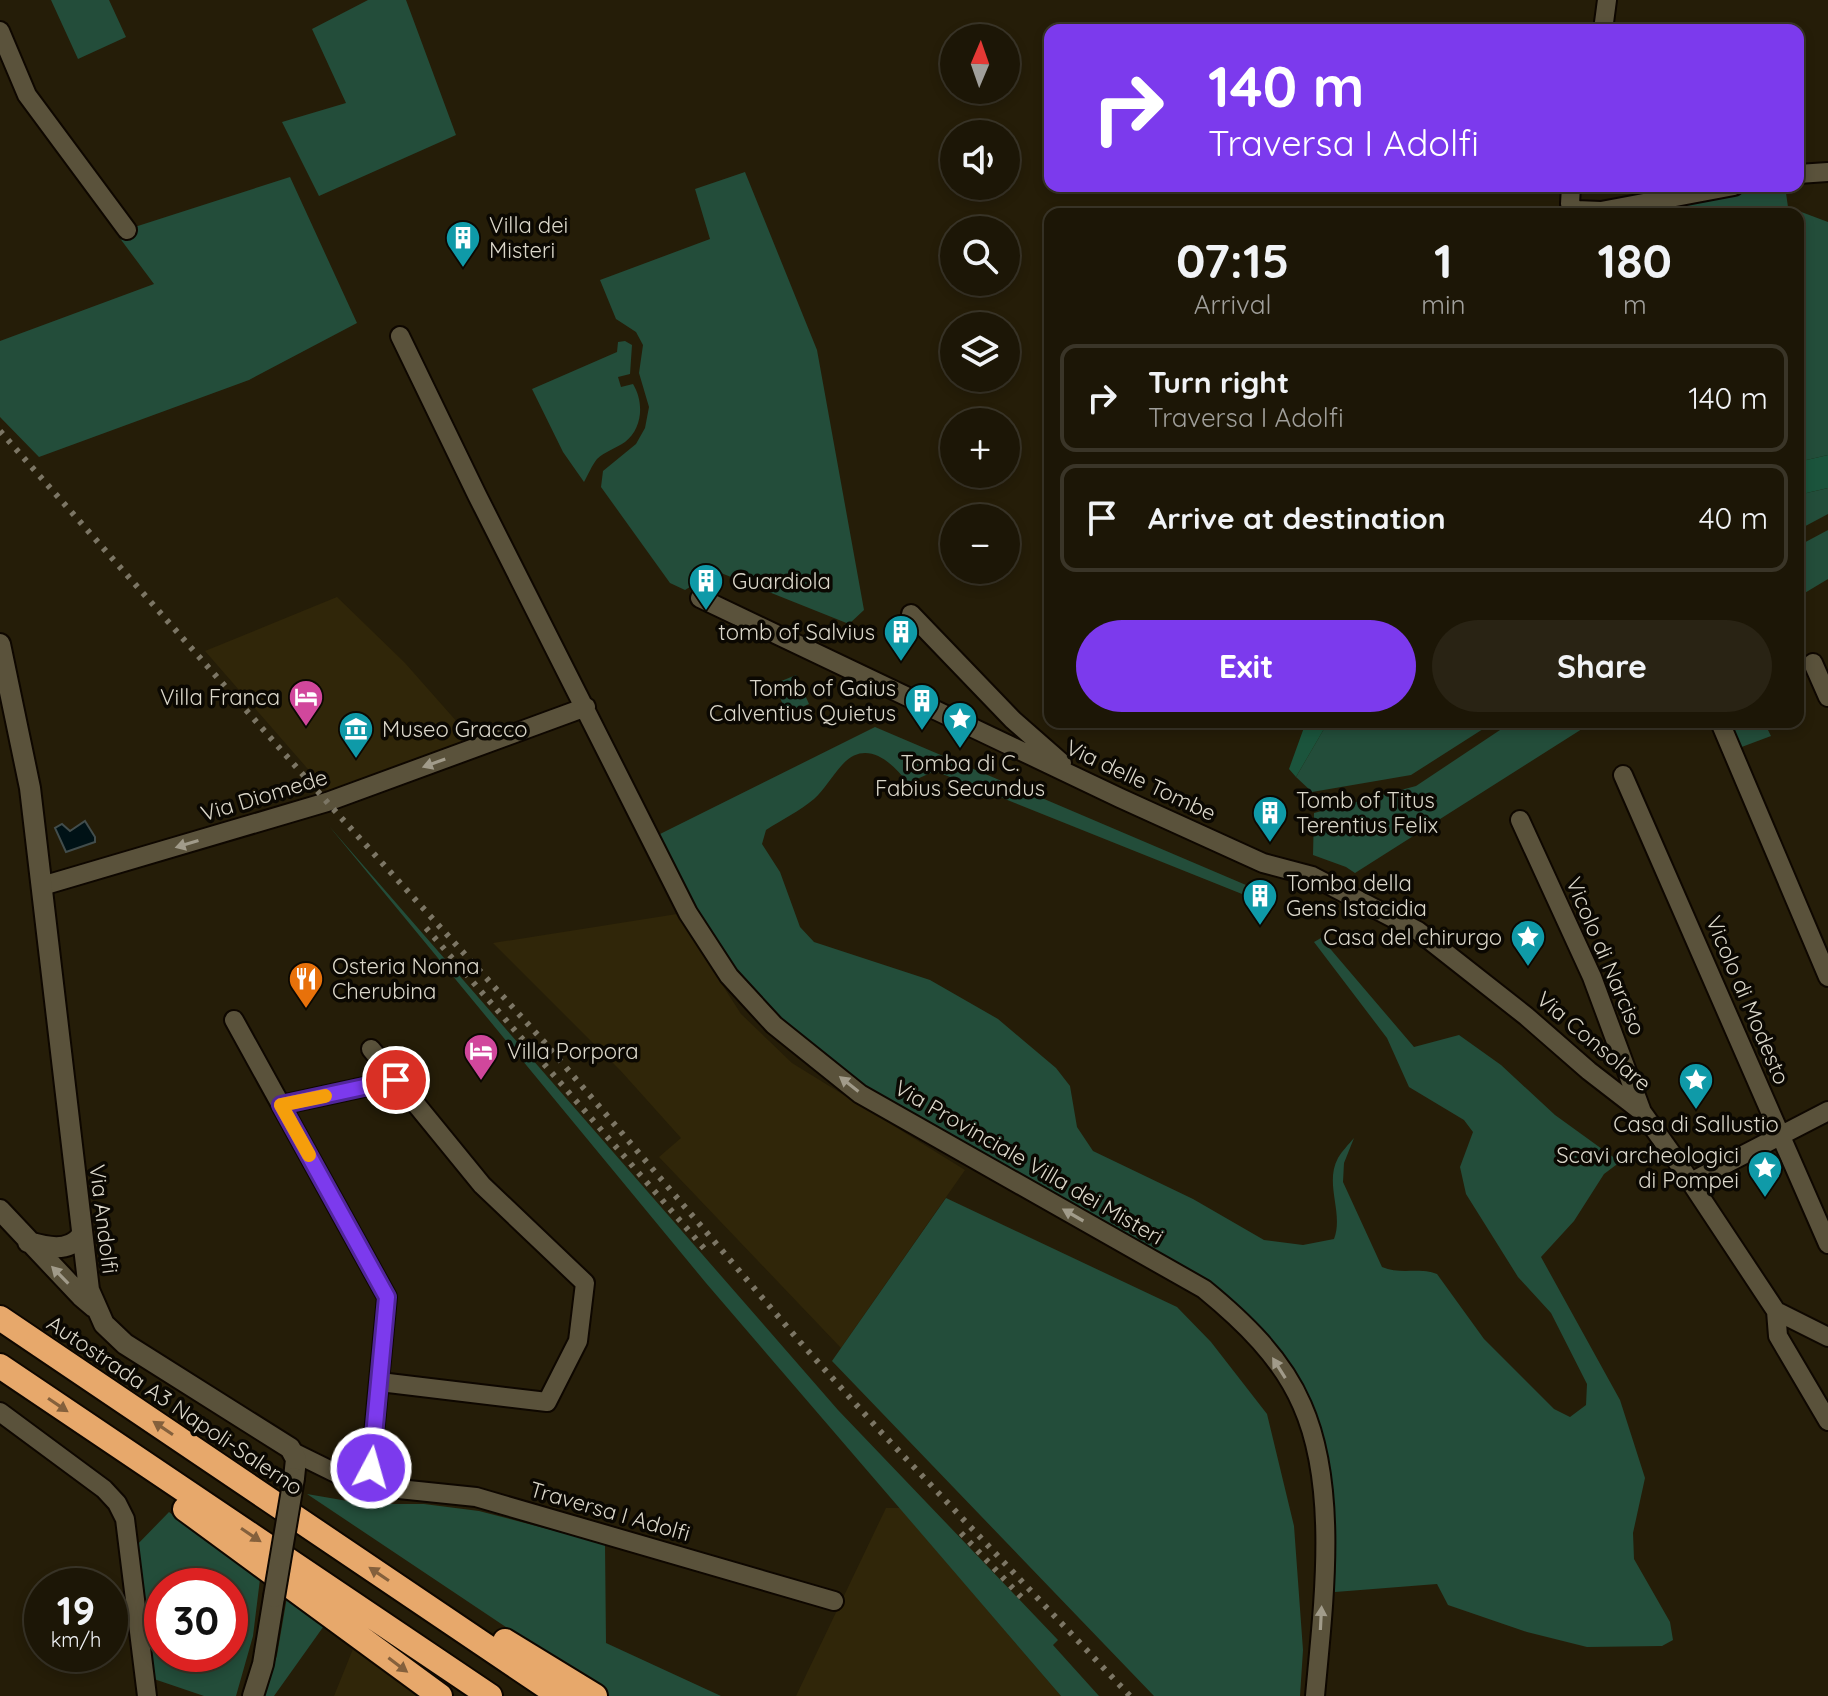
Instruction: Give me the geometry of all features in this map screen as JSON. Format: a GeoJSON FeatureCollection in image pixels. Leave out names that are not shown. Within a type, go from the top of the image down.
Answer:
{"type":"FeatureCollection","features":[{"type":"Feature","properties":{"kind":"highway","name":"Autostrada A3 Napoli-Salerno"},"geometry":{"type":"LineString","coordinates":[[0,1318],[560,1696]]}},
{"type":"Feature","properties":{"kind":"highway"},"geometry":{"type":"LineString","coordinates":[[0,1366],[490,1696]]}},
{"type":"Feature","properties":{"kind":"highway"},"geometry":{"type":"LineString","coordinates":[[116,1444],[180,1505],[440,1696]]}},
{"type":"Feature","properties":{"kind":"highway"},"geometry":{"type":"LineString","coordinates":[[406,1592],[502,1640],[595,1696]]}},
{"type":"Feature","properties":{"kind":"street"},"geometry":{"type":"LineString","coordinates":[[1604,24],[1607,0]]}},
{"type":"Feature","properties":{"kind":"street"},"geometry":{"type":"LineString","coordinates":[[0,31],[27,95],[127,230]]}},
{"type":"Feature","properties":{"kind":"street"},"geometry":{"type":"LineString","coordinates":[[1804,174],[1828,172]]}},
{"type":"Feature","properties":{"kind":"street"},"geometry":{"type":"LineString","coordinates":[[1617,208],[1702,192]]}},
{"type":"Feature","properties":{"kind":"street","name":"Via Provinciale Villa dei Misteri"},"geometry":{"type":"LineString","coordinates":[[400,336],[688,913],[729,976],[774,1025],[860,1094],[1204,1289],[1237,1316],[1269,1352],[1302,1404],[1321,1475],[1325,1507],[1315,1696]]}},
{"type":"Feature","properties":{"kind":"street","name":"Via delle Tombe"},"geometry":{"type":"LineString","coordinates":[[700,598],[1263,863],[1312,876],[1348,894]]}},
{"type":"Feature","properties":{"kind":"street"},"geometry":{"type":"LineString","coordinates":[[911,614],[1013,720],[1076,776]]}},
{"type":"Feature","properties":{"kind":"street","name":"Via Andolfi"},"geometry":{"type":"LineString","coordinates":[[0,644],[30,788],[81,1236],[94,1307],[104,1324],[125,1344],[295,1453]]}},
{"type":"Feature","properties":{"kind":"street"},"geometry":{"type":"LineString","coordinates":[[1813,663],[1828,697]]}},
{"type":"Feature","properties":{"kind":"street","name":"Via Diomede"},"geometry":{"type":"LineString","coordinates":[[42,886],[327,802],[586,707]]}},
{"type":"Feature","properties":{"kind":"street"},"geometry":{"type":"LineString","coordinates":[[1722,728],[1828,977]]}},
{"type":"Feature","properties":{"kind":"street","name":"Vicolo di Modesto"},"geometry":{"type":"LineString","coordinates":[[1623,775],[1828,1244]]}},
{"type":"Feature","properties":{"kind":"street","name":"Vicolo di Narciso"},"geometry":{"type":"LineString","coordinates":[[1520,820],[1592,977],[1642,1112]]}},
{"type":"Feature","properties":{"kind":"street","name":"Via Consolare"},"geometry":{"type":"LineString","coordinates":[[1348,894],[1418,931],[1642,1112],[1776,1311]]}},
{"type":"Feature","properties":{"kind":"street"},"geometry":{"type":"LineString","coordinates":[[234,1020],[387,1297],[369,1486]]}},
{"type":"Feature","properties":{"kind":"street"},"geometry":{"type":"LineString","coordinates":[[371,1049],[482,1185],[585,1283],[578,1341],[547,1402],[380,1382]]}},
{"type":"Feature","properties":{"kind":"street"},"geometry":{"type":"LineString","coordinates":[[281,1105],[396,1080]]}},
{"type":"Feature","properties":{"kind":"street"},"geometry":{"type":"LineString","coordinates":[[1691,1182],[1828,1111]]}},
{"type":"Feature","properties":{"kind":"street"},"geometry":{"type":"LineString","coordinates":[[0,1210],[94,1307]]}},
{"type":"Feature","properties":{"kind":"street"},"geometry":{"type":"LineString","coordinates":[[28,1242],[66,1247],[77,1242],[81,1236]]}},
{"type":"Feature","properties":{"kind":"street"},"geometry":{"type":"LineString","coordinates":[[1776,1311],[1828,1337]]}},
{"type":"Feature","properties":{"kind":"street"},"geometry":{"type":"LineString","coordinates":[[1776,1311],[1778,1336],[1828,1421]]}},
{"type":"Feature","properties":{"kind":"street"},"geometry":{"type":"LineString","coordinates":[[0,1412],[104,1489],[117,1503],[125,1519],[147,1696]]}},
{"type":"Feature","properties":{"kind":"street"},"geometry":{"type":"LineString","coordinates":[[253,1696],[266,1649],[294,1478],[295,1453]]}},
{"type":"Feature","properties":{"kind":"street","name":"Traversa I Adolfi"},"geometry":{"type":"LineString","coordinates":[[295,1453],[351,1481],[369,1486],[476,1497],[834,1601]]}},
{"type":"Feature","properties":{"kind":"shaded area"},"geometry":{"type":"Polygon","coordinates":[[[337,597],[405,663],[473,740],[327,791],[205,651],[337,597]]]}},
{"type":"Feature","properties":{"kind":"shaded area"},"geometry":{"type":"Polygon","coordinates":[[[85,821],[95,842],[66,852],[55,828],[62,824],[70,831],[85,821]]]}},
{"type":"Feature","properties":{"kind":"shaded area"},"geometry":{"type":"Polygon","coordinates":[[[677,914],[741,1014],[792,1063],[965,1170],[841,1348],[659,1157],[681,1138],[620,1070],[493,943],[677,914]]]}},
{"type":"Feature","properties":{"kind":"shaded area"},"geometry":{"type":"Polygon","coordinates":[[[886,1508],[900,1508],[1061,1696],[796,1696],[886,1508]]]}},
{"type":"Feature","properties":{"kind":"shaded area"},"geometry":{"type":"Polygon","coordinates":[[[355,1644],[423,1696],[334,1696],[355,1644]]]}},
{"type":"Feature","properties":{"kind":"green space"},"geometry":{"type":"Polygon","coordinates":[[[51,0],[109,0],[126,37],[78,59],[51,0]]]}},
{"type":"Feature","properties":{"kind":"green space"},"geometry":{"type":"Polygon","coordinates":[[[368,0],[406,0],[456,135],[319,196],[282,122],[346,103],[312,29],[368,0]]]}},
{"type":"Feature","properties":{"kind":"green space"},"geometry":{"type":"Polygon","coordinates":[[[745,172],[817,350],[864,610],[849,624],[716,571],[685,590],[670,583],[601,487],[603,471],[636,444],[645,428],[649,407],[639,373],[643,345],[636,332],[616,319],[600,280],[710,239],[695,189],[745,172]]]}},
{"type":"Feature","properties":{"kind":"green space"},"geometry":{"type":"Polygon","coordinates":[[[290,177],[357,323],[249,380],[39,457],[0,417],[0,341],[154,284],[116,233],[290,177]]]}},
{"type":"Feature","properties":{"kind":"green space"},"geometry":{"type":"Polygon","coordinates":[[[1743,192],[1786,192],[1791,208],[1662,208],[1743,192]]]}},
{"type":"Feature","properties":{"kind":"green space"},"geometry":{"type":"Polygon","coordinates":[[[1804,213],[1828,222],[1828,455],[1804,461],[1804,213]]]}},
{"type":"Feature","properties":{"kind":"green space"},"geometry":{"type":"Polygon","coordinates":[[[625,341],[632,345],[630,374],[618,377],[621,387],[633,384],[637,391],[640,407],[638,422],[625,442],[597,459],[584,482],[563,452],[532,389],[617,352],[618,342],[625,341]]]}},
{"type":"Feature","properties":{"kind":"green space"},"geometry":{"type":"Polygon","coordinates":[[[1828,455],[1828,488],[1804,494],[1804,461],[1828,455]]]}},
{"type":"Feature","properties":{"kind":"green space"},"geometry":{"type":"Polygon","coordinates":[[[1828,488],[1828,514],[1804,527],[1804,494],[1828,488]]]}},
{"type":"Feature","properties":{"kind":"green space"},"geometry":{"type":"Polygon","coordinates":[[[1828,530],[1828,579],[1804,593],[1804,543],[1828,530]]]}},
{"type":"Feature","properties":{"kind":"green space"},"geometry":{"type":"Polygon","coordinates":[[[796,675],[809,704],[787,714],[774,684],[796,675]]]}},
{"type":"Feature","properties":{"kind":"green space"},"geometry":{"type":"Polygon","coordinates":[[[875,727],[1246,885],[1242,894],[935,771],[908,783],[878,756],[860,753],[842,765],[814,799],[766,830],[762,844],[780,872],[800,927],[814,942],[930,980],[998,1019],[1056,1068],[1070,1086],[1077,1127],[1093,1151],[1193,1199],[1264,1240],[1303,1245],[1334,1239],[1337,1219],[1334,1168],[1354,1138],[1344,1163],[1343,1182],[1382,1267],[1437,1274],[1484,1339],[1554,1409],[1570,1417],[1586,1405],[1587,1384],[1551,1313],[1518,1277],[1466,1194],[1460,1167],[1473,1132],[1464,1120],[1409,1087],[1387,1038],[1314,942],[1321,938],[1414,1047],[1459,1035],[1501,1065],[1555,1115],[1620,1162],[1604,1174],[1574,1221],[1541,1257],[1620,1400],[1645,1478],[1633,1533],[1634,1559],[1670,1622],[1673,1640],[1662,1646],[1587,1647],[1527,1632],[1448,1605],[1437,1584],[1335,1592],[1328,1456],[1318,1423],[1297,1383],[1233,1302],[906,1114],[853,1079],[780,1021],[737,976],[702,924],[656,836],[875,727]]]}},
{"type":"Feature","properties":{"kind":"green space"},"geometry":{"type":"Polygon","coordinates":[[[1304,728],[1325,728],[1296,777],[1289,769],[1304,728]]]}},
{"type":"Feature","properties":{"kind":"green space"},"geometry":{"type":"Polygon","coordinates":[[[1325,728],[1485,728],[1411,775],[1312,792],[1296,777],[1325,728]]]}},
{"type":"Feature","properties":{"kind":"green space"},"geometry":{"type":"Polygon","coordinates":[[[1503,728],[1584,728],[1355,873],[1313,855],[1314,813],[1416,786],[1503,728]]]}},
{"type":"Feature","properties":{"kind":"green space"},"geometry":{"type":"Polygon","coordinates":[[[1731,728],[1767,728],[1771,736],[1739,748],[1731,728]]]}},
{"type":"Feature","properties":{"kind":"green space"},"geometry":{"type":"Polygon","coordinates":[[[329,826],[838,1410],[1058,1640],[1053,1645],[1099,1696],[1061,1696],[706,1283],[329,826]]]}},
{"type":"Feature","properties":{"kind":"green space"},"geometry":{"type":"Polygon","coordinates":[[[946,1198],[1177,1307],[1211,1342],[1267,1414],[1294,1526],[1303,1650],[1300,1696],[1154,1696],[832,1361],[946,1198]]]}},
{"type":"Feature","properties":{"kind":"green space"},"geometry":{"type":"Polygon","coordinates":[[[307,1494],[365,1504],[424,1504],[479,1511],[605,1544],[606,1643],[721,1696],[609,1696],[307,1494]]]}},
{"type":"Feature","properties":{"kind":"green space"},"geometry":{"type":"Polygon","coordinates":[[[169,1512],[245,1568],[144,1568],[144,1628],[133,1549],[169,1512]]]}},
{"type":"Feature","properties":{"kind":"green space"},"geometry":{"type":"Polygon","coordinates":[[[248,1570],[260,1579],[248,1654],[248,1570]]]}},
{"type":"Feature","properties":{"kind":"green space"},"geometry":{"type":"Polygon","coordinates":[[[287,1597],[326,1623],[274,1696],[264,1696],[277,1655],[287,1597]]]}},
{"type":"Feature","properties":{"kind":"green space"},"geometry":{"type":"Polygon","coordinates":[[[150,1672],[243,1672],[236,1696],[204,1696],[151,1678],[150,1672]]]}},
{"type":"Feature","properties":{"kind":"railway"},"geometry":{"type":"LineString","coordinates":[[0,431],[327,802],[546,1044],[800,1342],[1130,1696]]}},
{"type":"Feature","properties":{"kind":"railway"},"geometry":{"type":"LineString","coordinates":[[426,928],[709,1254]]}},
{"type":"Feature","properties":{"kind":"railway"},"geometry":{"type":"LineString","coordinates":[[961,1533],[1024,1600]]}},
{"type":"Feature","properties":{"kind":"slow traffic"},"geometry":{"type":"LineString","coordinates":[[309,1155],[281,1105],[325,1096]]}},
{"type":"Feature","properties":{"kind":"place","name":"Villa dei Misteri"},"geometry":{"type":"Point","coordinates":[463,269]}},
{"type":"Feature","properties":{"kind":"place","name":"Guardiola"},"geometry":{"type":"Point","coordinates":[706,612]}},
{"type":"Feature","properties":{"kind":"place","name":"tomb of Salvius"},"geometry":{"type":"Point","coordinates":[901,663]}},
{"type":"Feature","properties":{"kind":"place","name":"Villa Franca"},"geometry":{"type":"Point","coordinates":[306,728]}},
{"type":"Feature","properties":{"kind":"place","name":"Tomb of Gaius Calventius Quietus"},"geometry":{"type":"Point","coordinates":[922,732]}},
{"type":"Feature","properties":{"kind":"place","name":"Tomba di C. Fabius Secundus"},"geometry":{"type":"Point","coordinates":[960,750]}},
{"type":"Feature","properties":{"kind":"place","name":"Museo Gracco"},"geometry":{"type":"Point","coordinates":[356,760]}},
{"type":"Feature","properties":{"kind":"place","name":"Tomb of Titus Terentius Felix"},"geometry":{"type":"Point","coordinates":[1270,844]}},
{"type":"Feature","properties":{"kind":"place","name":"Tomba della Gens Istacidia"},"geometry":{"type":"Point","coordinates":[1260,927]}},
{"type":"Feature","properties":{"kind":"place","name":"Casa del chirurgo"},"geometry":{"type":"Point","coordinates":[1528,968]}},
{"type":"Feature","properties":{"kind":"place","name":"Osteria Nonna Cherubina"},"geometry":{"type":"Point","coordinates":[306,1010]}},
{"type":"Feature","properties":{"kind":"place","name":"Villa Porpora"},"geometry":{"type":"Point","coordinates":[481,1082]}},
{"type":"Feature","properties":{"kind":"place","name":"Casa di Sallustio"},"geometry":{"type":"Point","coordinates":[1696,1111]}},
{"type":"Feature","properties":{"kind":"place","name":"Scavi archeologici di Pompei"},"geometry":{"type":"Point","coordinates":[1765,1199]}},
{"type":"Feature","properties":{"kind":"route"},"geometry":{"type":"LineString","coordinates":[[371,1468],[387,1297],[281,1105],[396,1080]]}}]}
